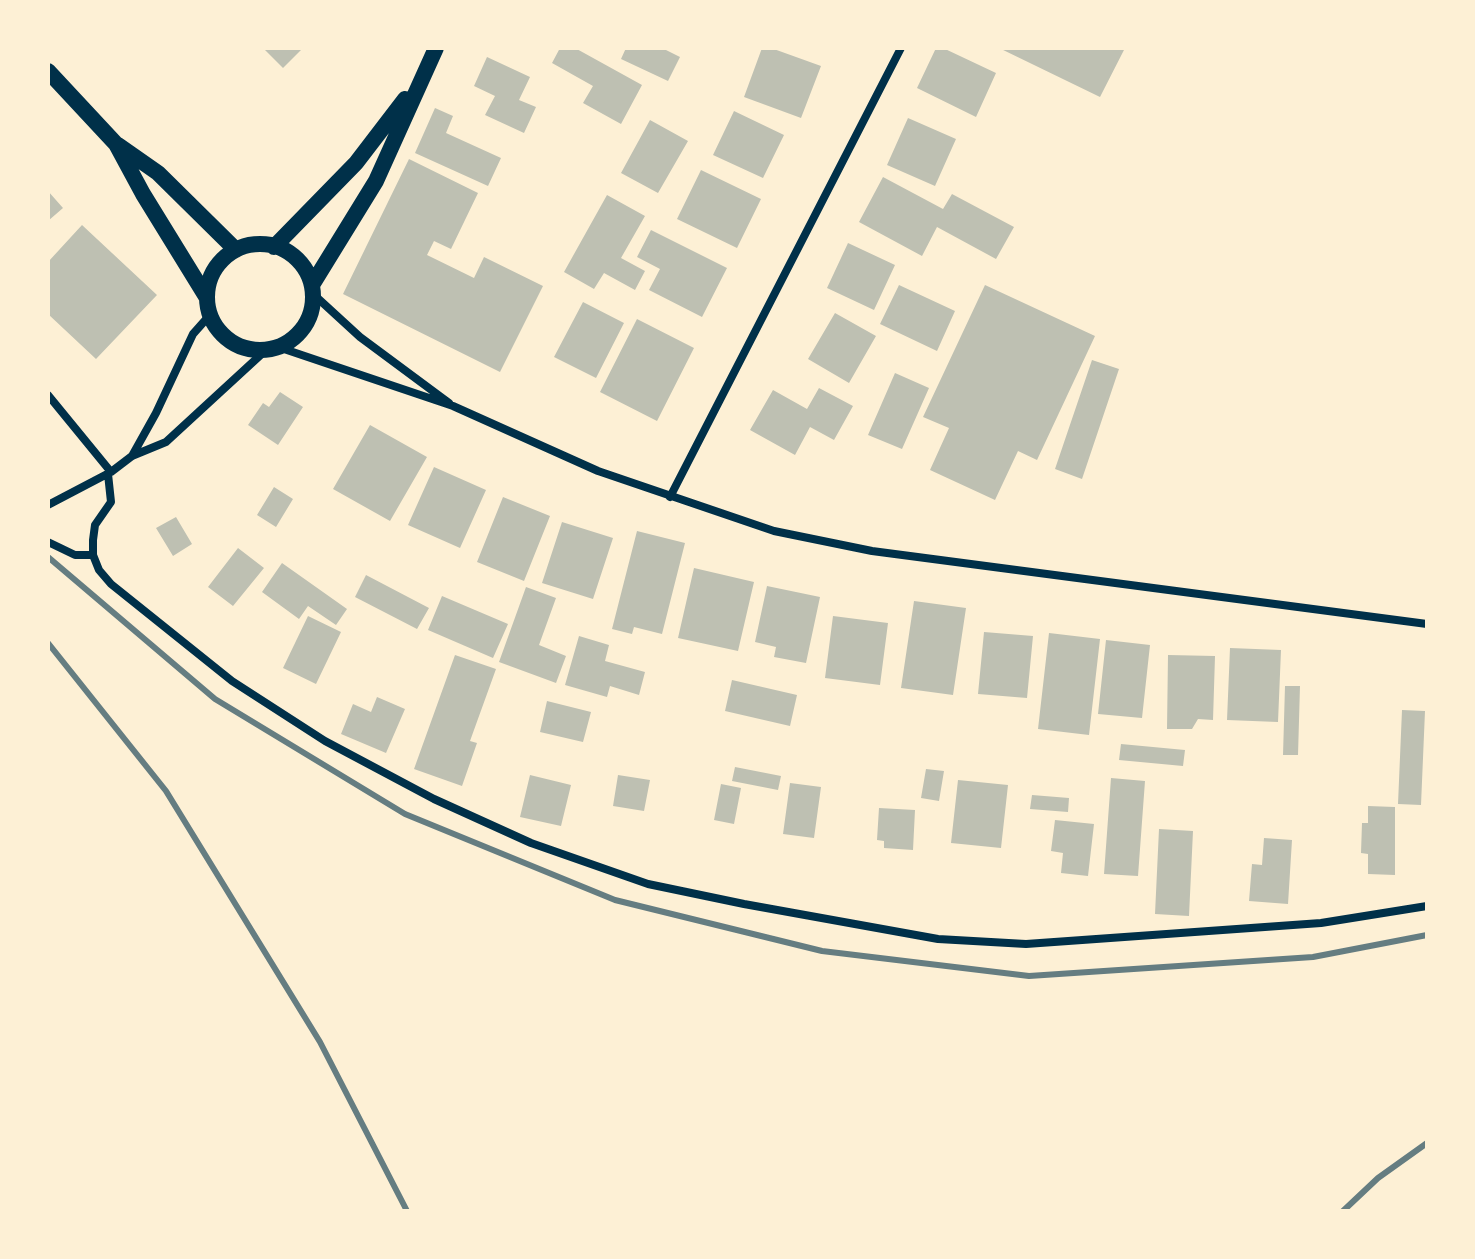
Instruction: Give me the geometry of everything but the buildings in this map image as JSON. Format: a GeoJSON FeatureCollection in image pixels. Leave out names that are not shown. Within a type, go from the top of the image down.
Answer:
{"type":"FeatureCollection","features":[{"type":"Feature","properties":{"kind":"main road"},"geometry":{"type":"LineString","coordinates":[[312,289],[376,181],[436,48]]}},
{"type":"Feature","properties":{"kind":"main road"},"geometry":{"type":"LineString","coordinates":[[48,71],[116,144],[158,173],[236,250]]}},
{"type":"Feature","properties":{"kind":"main road"},"geometry":{"type":"LineString","coordinates":[[274,247],[356,163],[421,79]]}},
{"type":"Feature","properties":{"kind":"main road"},"geometry":{"type":"LineString","coordinates":[[116,144],[207,298]]}},
{"type":"Feature","properties":{"kind":"main road"},"geometry":{"type":"LineString","coordinates":[[261,244],[274,247],[293,256],[305,269],[312,289],[310,315],[291,340],[272,349],[248,349],[232,343],[218,331],[209,316],[208,283],[224,258],[236,250],[261,244]]}},
{"type":"Feature","properties":{"kind":"street"},"geometry":{"type":"LineString","coordinates":[[670,497],[901,48]]}},
{"type":"Feature","properties":{"kind":"street"},"geometry":{"type":"LineString","coordinates":[[312,289],[360,337],[453,406]]}},
{"type":"Feature","properties":{"kind":"street"},"geometry":{"type":"LineString","coordinates":[[132,456],[193,334],[209,316]]}},
{"type":"Feature","properties":{"kind":"street"},"geometry":{"type":"LineString","coordinates":[[48,505],[110,473],[132,456],[166,442],[272,349],[321,360],[453,406],[598,471],[774,531],[872,551],[1427,624]]}},
{"type":"Feature","properties":{"kind":"street"},"geometry":{"type":"LineString","coordinates":[[48,395],[110,473],[111,502],[95,525],[93,555],[99,570],[111,584],[232,681],[325,741],[434,799],[531,843],[648,884],[938,939],[1026,944],[1321,923],[1427,906]]}},
{"type":"Feature","properties":{"kind":"street"},"geometry":{"type":"LineString","coordinates":[[48,542],[75,555],[93,555]]}},
{"type":"Feature","properties":{"kind":"railway"},"geometry":{"type":"LineString","coordinates":[[48,557],[215,699],[405,814],[615,900],[822,951],[1029,976],[1313,957],[1427,935]]}},
{"type":"Feature","properties":{"kind":"railway"},"geometry":{"type":"LineString","coordinates":[[48,643],[166,791],[320,1042],[407,1211]]}},
{"type":"Feature","properties":{"kind":"railway"},"geometry":{"type":"LineString","coordinates":[[1343,1211],[1378,1178],[1427,1143]]}}]}
